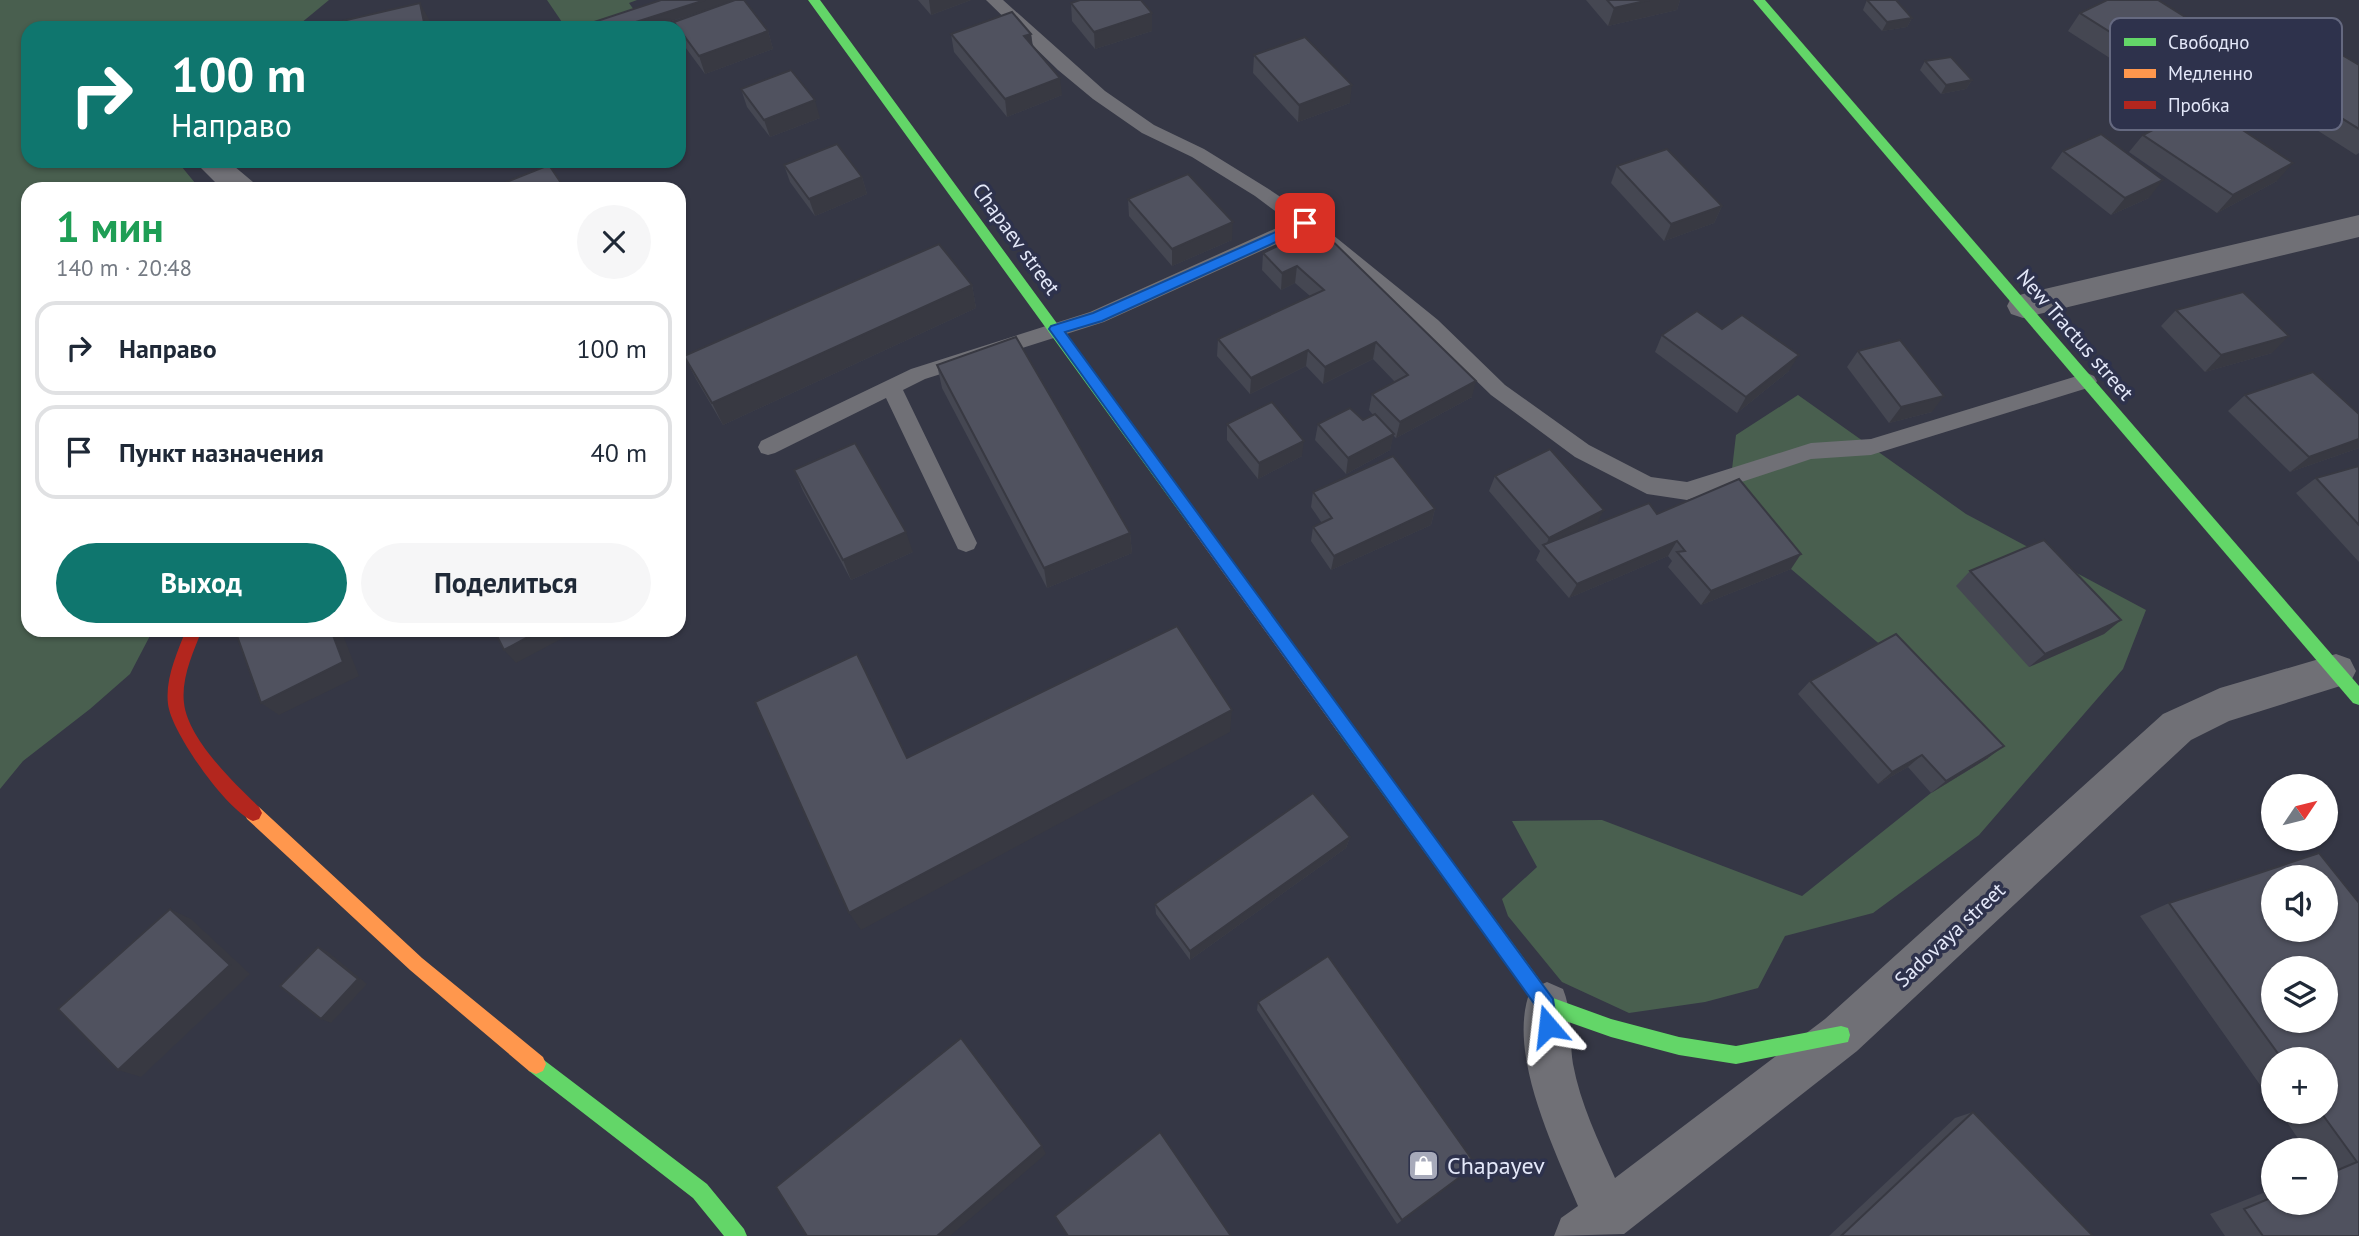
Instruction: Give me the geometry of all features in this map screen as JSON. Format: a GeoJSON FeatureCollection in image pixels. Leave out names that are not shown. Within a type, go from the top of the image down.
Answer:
{"type":"FeatureCollection","features":[{"type":"Feature","properties":{"kind":"street","name":"Chapaev street"},"geometry":{"type":"LineString","coordinates":[[814,0],[1547,1006]]}},
{"type":"Feature","properties":{"kind":"street","name":"New Tractus street"},"geometry":{"type":"LineString","coordinates":[[1759,0],[2348,684]]}},
{"type":"Feature","properties":{"kind":"street"},"geometry":{"type":"LineString","coordinates":[[217,168],[234,182]]}},
{"type":"Feature","properties":{"kind":"street"},"geometry":{"type":"LineString","coordinates":[[2023,306],[2359,226]]}},
{"type":"Feature","properties":{"kind":"street"},"geometry":{"type":"LineString","coordinates":[[191,637],[178,672],[176,706],[199,754],[242,803],[416,964],[538,1066],[700,1191],[737,1236]]}},
{"type":"Feature","properties":{"kind":"street","name":"Sadovaya street"},"geometry":{"type":"LineString","coordinates":[[1593,1227],[1841,1035],[2177,727],[2220,706],[2348,684]]}},
{"type":"Feature","properties":{"kind":"street"},"geometry":{"type":"LineString","coordinates":[[1593,1227],[1550,1065],[1547,1006],[1611,1028],[1679,1046],[1736,1055],[1841,1035]]}},
{"type":"Feature","properties":{"kind":"lane"},"geometry":{"type":"LineString","coordinates":[[994,0],[1099,95],[1148,129],[1198,153],[1261,192],[1305,223],[1431,324],[1498,390],[1582,451],[1647,485],[1687,491],[1811,451],[1871,447],[2087,381]]}},
{"type":"Feature","properties":{"kind":"lane"},"geometry":{"type":"LineString","coordinates":[[768,447],[918,374],[1097,317],[1305,223]]}},
{"type":"Feature","properties":{"kind":"lane"},"geometry":{"type":"LineString","coordinates":[[891,387],[966,543]]}},
{"type":"Feature","properties":{"kind":"green space"},"geometry":{"type":"Polygon","coordinates":[[[0,0],[329,0],[304,21],[21,21],[21,168],[183,168],[194,182],[21,182],[21,637],[149,637],[130,674],[23,761],[0,789],[0,0]]]}},
{"type":"Feature","properties":{"kind":"green space"},"geometry":{"type":"Polygon","coordinates":[[[547,0],[637,0],[629,3],[639,17],[628,21],[561,21],[547,0]]]}},
{"type":"Feature","properties":{"kind":"green space"},"geometry":{"type":"Polygon","coordinates":[[[1798,395],[1966,514],[2146,610],[2123,669],[1979,835],[1873,913],[1785,936],[1758,988],[1705,1002],[1629,1013],[1562,982],[1508,916],[1502,899],[1537,867],[1512,821],[1602,820],[1802,896],[1931,793],[1988,758],[1883,647],[1791,569],[1729,495],[1736,435],[1798,395]]]}},
{"type":"Feature","properties":{"kind":"building"},"geometry":{"type":"Polygon","coordinates":[[[661,0],[705,0],[639,21],[597,21],[661,0]]]}},
{"type":"Feature","properties":{"kind":"building"},"geometry":{"type":"Polygon","coordinates":[[[735,0],[744,0],[768,31],[699,56],[686,38],[686,21],[677,21],[735,0]]]}},
{"type":"Feature","properties":{"kind":"building"},"geometry":{"type":"Polygon","coordinates":[[[1080,0],[1141,0],[1152,13],[1094,32],[1071,3],[1080,0]]]}},
{"type":"Feature","properties":{"kind":"building"},"geometry":{"type":"Polygon","coordinates":[[[1607,0],[1649,0],[1614,8],[1607,0]]]}},
{"type":"Feature","properties":{"kind":"building"},"geometry":{"type":"Polygon","coordinates":[[[1867,0],[1896,0],[1912,18],[1887,22],[1867,0]]]}},
{"type":"Feature","properties":{"kind":"building"},"geometry":{"type":"Polygon","coordinates":[[[2107,0],[2158,0],[2187,18],[2110,18],[2110,32],[2080,13],[2107,0]]]}},
{"type":"Feature","properties":{"kind":"building"},"geometry":{"type":"Polygon","coordinates":[[[420,3],[424,21],[342,21],[420,3]]]}},
{"type":"Feature","properties":{"kind":"building"},"geometry":{"type":"Polygon","coordinates":[[[1012,12],[1031,34],[1024,36],[1060,78],[1005,99],[951,34],[1012,12]]]}},
{"type":"Feature","properties":{"kind":"building"},"geometry":{"type":"Polygon","coordinates":[[[1305,37],[1352,85],[1299,105],[1254,55],[1305,37]]]}},
{"type":"Feature","properties":{"kind":"building"},"geometry":{"type":"Polygon","coordinates":[[[2342,55],[2359,65],[2359,129],[2342,118],[2342,55]]]}},
{"type":"Feature","properties":{"kind":"building"},"geometry":{"type":"Polygon","coordinates":[[[1951,57],[1972,80],[1946,85],[1925,61],[1951,57]]]}},
{"type":"Feature","properties":{"kind":"building"},"geometry":{"type":"Polygon","coordinates":[[[791,70],[815,100],[764,120],[741,89],[791,70]]]}},
{"type":"Feature","properties":{"kind":"building"},"geometry":{"type":"Polygon","coordinates":[[[2153,130],[2243,130],[2293,163],[2233,195],[2143,135],[2153,130]]]}},
{"type":"Feature","properties":{"kind":"building"},"geometry":{"type":"Polygon","coordinates":[[[2101,134],[2163,180],[2125,198],[2063,151],[2101,134]]]}},
{"type":"Feature","properties":{"kind":"building"},"geometry":{"type":"Polygon","coordinates":[[[837,144],[862,177],[809,199],[784,165],[837,144]]]}},
{"type":"Feature","properties":{"kind":"building"},"geometry":{"type":"Polygon","coordinates":[[[1667,149],[1722,206],[1671,224],[1617,166],[1667,149]]]}},
{"type":"Feature","properties":{"kind":"building"},"geometry":{"type":"Polygon","coordinates":[[[542,168],[551,168],[560,182],[506,182],[542,168]]]}},
{"type":"Feature","properties":{"kind":"building"},"geometry":{"type":"Polygon","coordinates":[[[1188,174],[1233,222],[1172,249],[1128,199],[1188,174]]]}},
{"type":"Feature","properties":{"kind":"building"},"geometry":{"type":"Polygon","coordinates":[[[1318,227],[1476,381],[1400,422],[1372,394],[1408,375],[1376,342],[1325,367],[1308,350],[1251,378],[1218,339],[1324,290],[1297,266],[1282,273],[1263,253],[1318,227]]]}},
{"type":"Feature","properties":{"kind":"building"},"geometry":{"type":"Polygon","coordinates":[[[939,244],[972,285],[712,403],[686,355],[939,244]]]}},
{"type":"Feature","properties":{"kind":"building"},"geometry":{"type":"Polygon","coordinates":[[[2243,292],[2289,336],[2221,355],[2176,310],[2243,292]]]}},
{"type":"Feature","properties":{"kind":"building"},"geometry":{"type":"Polygon","coordinates":[[[1697,311],[1722,329],[1742,315],[1799,355],[1746,397],[1662,335],[1697,311]]]}},
{"type":"Feature","properties":{"kind":"building"},"geometry":{"type":"Polygon","coordinates":[[[1016,337],[1130,533],[1044,568],[937,365],[1016,337]]]}},
{"type":"Feature","properties":{"kind":"building"},"geometry":{"type":"Polygon","coordinates":[[[1900,340],[1944,396],[1901,407],[1858,351],[1900,340]]]}},
{"type":"Feature","properties":{"kind":"building"},"geometry":{"type":"Polygon","coordinates":[[[2313,372],[2359,414],[2359,439],[2309,457],[2245,395],[2313,372]]]}},
{"type":"Feature","properties":{"kind":"building"},"geometry":{"type":"Polygon","coordinates":[[[1272,402],[1304,441],[1259,463],[1227,424],[1272,402]]]}},
{"type":"Feature","properties":{"kind":"building"},"geometry":{"type":"Polygon","coordinates":[[[1350,408],[1363,420],[1375,414],[1394,434],[1348,458],[1318,424],[1350,408]]]}},
{"type":"Feature","properties":{"kind":"building"},"geometry":{"type":"Polygon","coordinates":[[[855,443],[906,532],[843,560],[794,470],[855,443]]]}},
{"type":"Feature","properties":{"kind":"building"},"geometry":{"type":"Polygon","coordinates":[[[1550,449],[1604,510],[1549,538],[1495,476],[1550,449]]]}},
{"type":"Feature","properties":{"kind":"building"},"geometry":{"type":"Polygon","coordinates":[[[1393,456],[1435,509],[1334,556],[1313,527],[1332,518],[1313,492],[1393,456]]]}},
{"type":"Feature","properties":{"kind":"building"},"geometry":{"type":"Polygon","coordinates":[[[2359,466],[2359,525],[2316,478],[2359,466]]]}},
{"type":"Feature","properties":{"kind":"building"},"geometry":{"type":"Polygon","coordinates":[[[1739,479],[1801,554],[1711,591],[1677,552],[1685,551],[1677,541],[1577,584],[1543,545],[1649,503],[1657,514],[1739,479]]]}},
{"type":"Feature","properties":{"kind":"building"},"geometry":{"type":"Polygon","coordinates":[[[2044,540],[2121,620],[2045,654],[1970,571],[2044,540]]]}},
{"type":"Feature","properties":{"kind":"building"},"geometry":{"type":"Polygon","coordinates":[[[1177,626],[1232,710],[849,913],[755,702],[857,654],[907,758],[1177,626]]]}},
{"type":"Feature","properties":{"kind":"building"},"geometry":{"type":"Polygon","coordinates":[[[1896,634],[2004,746],[1946,781],[1922,755],[1892,772],[1810,681],[1896,634]]]}},
{"type":"Feature","properties":{"kind":"building"},"geometry":{"type":"Polygon","coordinates":[[[237,637],[334,637],[343,662],[261,703],[237,637]]]}},
{"type":"Feature","properties":{"kind":"building"},"geometry":{"type":"Polygon","coordinates":[[[498,637],[528,637],[504,650],[498,637]]]}},
{"type":"Feature","properties":{"kind":"building"},"geometry":{"type":"Polygon","coordinates":[[[1313,793],[1350,837],[1190,951],[1155,904],[1313,793]]]}},
{"type":"Feature","properties":{"kind":"building"},"geometry":{"type":"Polygon","coordinates":[[[2319,853],[2329,865],[2283,865],[2319,853]]]}},
{"type":"Feature","properties":{"kind":"building"},"geometry":{"type":"Polygon","coordinates":[[[2261,872],[2261,942],[2338,942],[2338,877],[2359,903],[2359,1236],[2263,1236],[2244,1209],[2261,1202],[2261,1215],[2338,1215],[2338,1170],[2357,1162],[2329,1124],[2338,1124],[2338,1047],[2273,1047],[2263,1033],[2338,1033],[2338,956],[2261,956],[2261,1030],[2169,903],[2261,872]]]}},
{"type":"Feature","properties":{"kind":"building"},"geometry":{"type":"Polygon","coordinates":[[[170,909],[230,965],[118,1070],[58,1009],[170,909]]]}},
{"type":"Feature","properties":{"kind":"building"},"geometry":{"type":"Polygon","coordinates":[[[318,947],[358,979],[321,1019],[280,986],[318,947]]]}},
{"type":"Feature","properties":{"kind":"building"},"geometry":{"type":"Polygon","coordinates":[[[1328,956],[1476,1165],[1402,1220],[1258,1002],[1328,956]]]}},
{"type":"Feature","properties":{"kind":"building"},"geometry":{"type":"Polygon","coordinates":[[[961,1038],[1042,1146],[937,1236],[807,1236],[776,1187],[961,1038]]]}},
{"type":"Feature","properties":{"kind":"building"},"geometry":{"type":"Polygon","coordinates":[[[1973,1112],[2093,1236],[1841,1236],[1973,1112]]]}},
{"type":"Feature","properties":{"kind":"building"},"geometry":{"type":"Polygon","coordinates":[[[1160,1132],[1231,1236],[1068,1236],[1055,1216],[1160,1132]]]}},
{"type":"Feature","properties":{"kind":"traffic: fast"},"geometry":{"type":"LineString","coordinates":[[814,0],[1196,524]]}},
{"type":"Feature","properties":{"kind":"traffic: fast"},"geometry":{"type":"LineString","coordinates":[[1759,0],[2359,698]]}},
{"type":"Feature","properties":{"kind":"traffic: fast"},"geometry":{"type":"LineString","coordinates":[[1343,726],[1547,1005],[1611,1028],[1679,1046],[1736,1055],[1841,1035]]}},
{"type":"Feature","properties":{"kind":"traffic: fast"},"geometry":{"type":"LineString","coordinates":[[536,1064],[700,1191],[737,1236]]}},
{"type":"Feature","properties":{"kind":"traffic: slow"},"geometry":{"type":"LineString","coordinates":[[1196,524],[1343,726]]}},
{"type":"Feature","properties":{"kind":"traffic: slow"},"geometry":{"type":"LineString","coordinates":[[253,813],[416,964],[536,1064]]}},
{"type":"Feature","properties":{"kind":"traffic: jam"},"geometry":{"type":"LineString","coordinates":[[191,637],[177,684],[176,703],[179,716],[207,762],[253,813]]}},
{"type":"Feature","properties":{"kind":"place","name":"Chapayev"},"geometry":{"type":"Point","coordinates":[1424,1166]}},
{"type":"Feature","properties":{"kind":"route"},"geometry":{"type":"LineString","coordinates":[[1305,223],[1097,317],[1056,329],[1547,1006],[1548,1026]]}}]}
